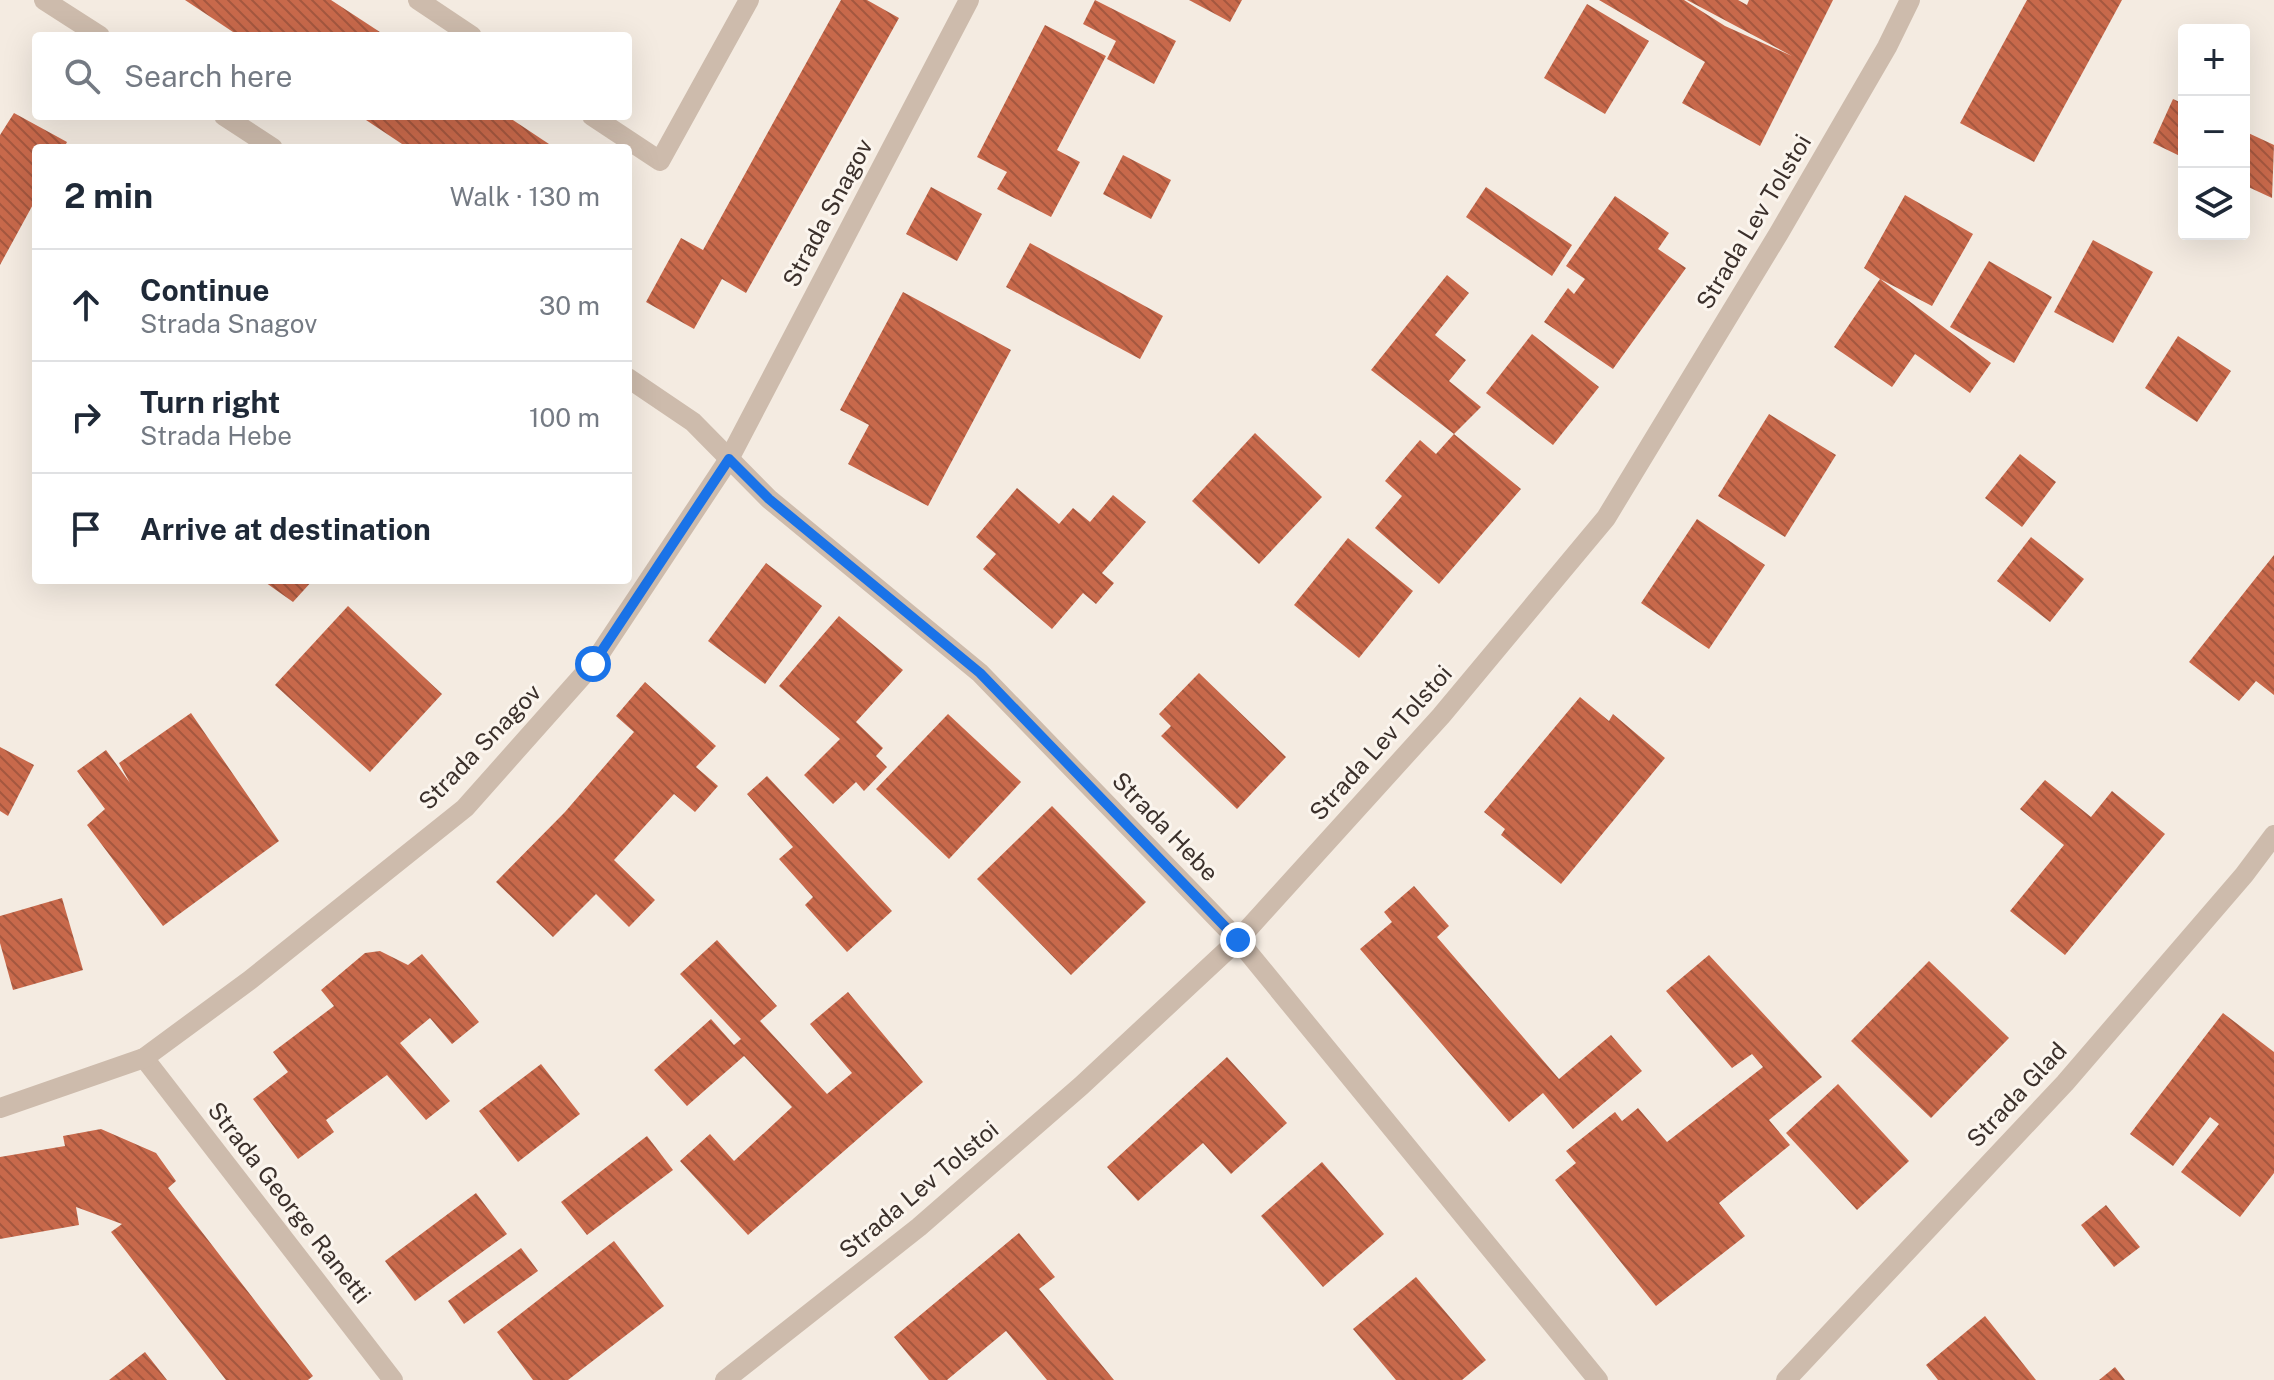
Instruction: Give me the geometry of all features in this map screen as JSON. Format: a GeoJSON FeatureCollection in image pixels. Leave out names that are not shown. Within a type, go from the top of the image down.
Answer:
{"type":"FeatureCollection","features":[{"type":"Feature","properties":{"kind":"street"},"geometry":{"type":"LineString","coordinates":[[44,0],[94,32]]}},
{"type":"Feature","properties":{"kind":"street"},"geometry":{"type":"LineString","coordinates":[[418,0],[466,32]]}},
{"type":"Feature","properties":{"kind":"street"},"geometry":{"type":"LineString","coordinates":[[598,120],[660,161],[749,0]]}},
{"type":"Feature","properties":{"kind":"street","name":"Strada Snagov"},"geometry":{"type":"LineString","coordinates":[[0,1108],[144,1058],[250,980],[465,808],[593,664],[729,459],[969,0]]}},
{"type":"Feature","properties":{"kind":"street","name":"Strada Lev Tolstoi"},"geometry":{"type":"LineString","coordinates":[[725,1380],[919,1227],[1081,1086],[1238,940],[1441,716],[1606,518],[1787,220],[1887,47],[1910,0]]}},
{"type":"Feature","properties":{"kind":"street"},"geometry":{"type":"LineString","coordinates":[[230,120],[267,144]]}},
{"type":"Feature","properties":{"kind":"street","name":"Strada Hebe"},"geometry":{"type":"LineString","coordinates":[[632,381],[693,422],[769,499],[980,673],[1238,940],[1598,1380]]}},
{"type":"Feature","properties":{"kind":"street","name":"Strada Glad"},"geometry":{"type":"LineString","coordinates":[[1794,1377],[2065,1083],[2244,875],[2274,835]]}},
{"type":"Feature","properties":{"kind":"street","name":"Strada George Ranetti"},"geometry":{"type":"LineString","coordinates":[[144,1058],[393,1380]]}},
{"type":"Feature","properties":{"kind":"building"},"geometry":{"type":"Polygon","coordinates":[[[185,0],[331,0],[380,32],[233,32],[185,0]]]}},
{"type":"Feature","properties":{"kind":"building"},"geometry":{"type":"Polygon","coordinates":[[[841,0],[867,0],[899,18],[746,293],[722,279],[694,329],[646,302],[681,238],[703,250],[841,0]]]}},
{"type":"Feature","properties":{"kind":"building"},"geometry":{"type":"Polygon","coordinates":[[[1095,0],[1176,41],[1154,84],[1107,59],[1116,41],[1083,24],[1095,0]]]}},
{"type":"Feature","properties":{"kind":"building"},"geometry":{"type":"Polygon","coordinates":[[[1189,0],[1242,0],[1230,22],[1189,0]]]}},
{"type":"Feature","properties":{"kind":"building"},"geometry":{"type":"Polygon","coordinates":[[[1599,0],[1684,0],[1725,26],[1792,56],[1687,0],[1738,0],[1747,5],[1749,0],[1833,0],[1760,146],[1682,103],[1705,62],[1599,0]]]}},
{"type":"Feature","properties":{"kind":"building"},"geometry":{"type":"Polygon","coordinates":[[[2027,0],[2122,0],[2034,162],[1960,123],[2027,0]]]}},
{"type":"Feature","properties":{"kind":"building"},"geometry":{"type":"Polygon","coordinates":[[[1587,4],[1649,41],[1605,114],[1544,78],[1587,4]]]}},
{"type":"Feature","properties":{"kind":"building"},"geometry":{"type":"Polygon","coordinates":[[[1045,25],[1106,56],[1057,150],[1080,162],[1051,217],[997,189],[1007,172],[977,157],[1045,25]]]}},
{"type":"Feature","properties":{"kind":"building"},"geometry":{"type":"Polygon","coordinates":[[[2173,99],[2178,101],[2178,155],[2153,143],[2173,99]]]}},
{"type":"Feature","properties":{"kind":"building"},"geometry":{"type":"Polygon","coordinates":[[[14,113],[67,142],[32,144],[32,206],[0,265],[0,135],[14,113]]]}},
{"type":"Feature","properties":{"kind":"building"},"geometry":{"type":"Polygon","coordinates":[[[366,120],[513,120],[549,144],[402,144],[366,120]]]}},
{"type":"Feature","properties":{"kind":"building"},"geometry":{"type":"Polygon","coordinates":[[[2250,134],[2274,145],[2272,198],[2250,188],[2250,134]]]}},
{"type":"Feature","properties":{"kind":"building"},"geometry":{"type":"Polygon","coordinates":[[[1123,155],[1171,180],[1151,219],[1103,194],[1123,155]]]}},
{"type":"Feature","properties":{"kind":"building"},"geometry":{"type":"Polygon","coordinates":[[[931,187],[982,214],[957,261],[906,234],[931,187]]]}},
{"type":"Feature","properties":{"kind":"building"},"geometry":{"type":"Polygon","coordinates":[[[1486,187],[1572,245],[1552,276],[1466,217],[1486,187]]]}},
{"type":"Feature","properties":{"kind":"building"},"geometry":{"type":"Polygon","coordinates":[[[1905,195],[1973,234],[1932,306],[1864,268],[1905,195]]]}},
{"type":"Feature","properties":{"kind":"building"},"geometry":{"type":"Polygon","coordinates":[[[1615,196],[1669,233],[1658,249],[1686,268],[1613,369],[1544,322],[1568,288],[1574,294],[1585,279],[1566,266],[1615,196]]]}},
{"type":"Feature","properties":{"kind":"building"},"geometry":{"type":"Polygon","coordinates":[[[2093,240],[2153,272],[2113,343],[2054,312],[2093,240]]]}},
{"type":"Feature","properties":{"kind":"building"},"geometry":{"type":"Polygon","coordinates":[[[1030,243],[1163,316],[1140,359],[1006,287],[1030,243]]]}},
{"type":"Feature","properties":{"kind":"building"},"geometry":{"type":"Polygon","coordinates":[[[1989,261],[2052,297],[2014,363],[1950,327],[1989,261]]]}},
{"type":"Feature","properties":{"kind":"building"},"geometry":{"type":"Polygon","coordinates":[[[1447,275],[1469,293],[1435,335],[1466,360],[1449,381],[1481,407],[1454,434],[1371,370],[1447,275]]]}},
{"type":"Feature","properties":{"kind":"building"},"geometry":{"type":"Polygon","coordinates":[[[1880,279],[1991,363],[1970,393],[1915,354],[1892,387],[1834,347],[1880,279]]]}},
{"type":"Feature","properties":{"kind":"building"},"geometry":{"type":"Polygon","coordinates":[[[903,292],[1011,350],[928,506],[848,464],[869,425],[840,410],[903,292]]]}},
{"type":"Feature","properties":{"kind":"building"},"geometry":{"type":"Polygon","coordinates":[[[1532,334],[1599,387],[1553,445],[1486,393],[1532,334]]]}},
{"type":"Feature","properties":{"kind":"building"},"geometry":{"type":"Polygon","coordinates":[[[2178,336],[2231,371],[2197,422],[2145,388],[2178,336]]]}},
{"type":"Feature","properties":{"kind":"building"},"geometry":{"type":"Polygon","coordinates":[[[1769,414],[1836,455],[1785,537],[1718,496],[1769,414]]]}},
{"type":"Feature","properties":{"kind":"building"},"geometry":{"type":"Polygon","coordinates":[[[1255,433],[1322,497],[1259,564],[1192,501],[1255,433]]]}},
{"type":"Feature","properties":{"kind":"building"},"geometry":{"type":"Polygon","coordinates":[[[1454,434],[1521,489],[1439,584],[1375,528],[1402,496],[1385,481],[1420,440],[1436,454],[1454,434]]]}},
{"type":"Feature","properties":{"kind":"building"},"geometry":{"type":"Polygon","coordinates":[[[2020,454],[2056,482],[2022,527],[1985,498],[2020,454]]]}},
{"type":"Feature","properties":{"kind":"building"},"geometry":{"type":"Polygon","coordinates":[[[1017,488],[1059,524],[1073,508],[1090,522],[1113,495],[1146,522],[1102,573],[1114,583],[1096,604],[1083,593],[1052,629],[983,569],[996,554],[976,537],[1017,488]]]}},
{"type":"Feature","properties":{"kind":"building"},"geometry":{"type":"Polygon","coordinates":[[[1697,519],[1765,565],[1709,649],[1641,603],[1697,519]]]}},
{"type":"Feature","properties":{"kind":"building"},"geometry":{"type":"Polygon","coordinates":[[[2031,537],[2084,579],[2050,622],[1997,581],[2031,537]]]}},
{"type":"Feature","properties":{"kind":"building"},"geometry":{"type":"Polygon","coordinates":[[[1348,538],[1413,591],[1359,658],[1294,605],[1348,538]]]}},
{"type":"Feature","properties":{"kind":"building"},"geometry":{"type":"Polygon","coordinates":[[[2274,555],[2274,695],[2256,681],[2239,701],[2189,662],[2274,555]]]}},
{"type":"Feature","properties":{"kind":"building"},"geometry":{"type":"Polygon","coordinates":[[[766,563],[822,606],[765,684],[708,641],[766,563]]]}},
{"type":"Feature","properties":{"kind":"building"},"geometry":{"type":"Polygon","coordinates":[[[268,584],[309,584],[293,602],[268,584]]]}},
{"type":"Feature","properties":{"kind":"building"},"geometry":{"type":"Polygon","coordinates":[[[348,606],[442,694],[370,772],[275,685],[348,606]]]}},
{"type":"Feature","properties":{"kind":"building"},"geometry":{"type":"Polygon","coordinates":[[[839,616],[903,670],[856,722],[883,748],[876,756],[887,767],[864,791],[856,782],[833,804],[804,775],[840,739],[779,686],[839,616]]]}},
{"type":"Feature","properties":{"kind":"building"},"geometry":{"type":"Polygon","coordinates":[[[1199,673],[1286,757],[1237,809],[1161,736],[1171,726],[1159,714],[1199,673]]]}},
{"type":"Feature","properties":{"kind":"building"},"geometry":{"type":"Polygon","coordinates":[[[645,682],[716,746],[696,767],[718,786],[695,812],[674,794],[614,860],[655,900],[629,927],[596,894],[553,937],[496,882],[565,812],[634,732],[616,716],[645,682]]]}},
{"type":"Feature","properties":{"kind":"building"},"geometry":{"type":"Polygon","coordinates":[[[1580,697],[1609,721],[1613,714],[1665,758],[1561,884],[1501,835],[1505,829],[1484,812],[1580,697]]]}},
{"type":"Feature","properties":{"kind":"building"},"geometry":{"type":"Polygon","coordinates":[[[191,713],[279,841],[163,926],[87,825],[105,809],[77,771],[106,750],[130,783],[119,763],[191,713]]]}},
{"type":"Feature","properties":{"kind":"building"},"geometry":{"type":"Polygon","coordinates":[[[948,714],[1021,782],[949,859],[876,789],[948,714]]]}},
{"type":"Feature","properties":{"kind":"building"},"geometry":{"type":"Polygon","coordinates":[[[0,747],[34,765],[8,816],[0,811],[0,747]]]}},
{"type":"Feature","properties":{"kind":"building"},"geometry":{"type":"Polygon","coordinates":[[[767,776],[892,911],[847,952],[805,905],[813,897],[779,859],[793,847],[747,794],[767,776]]]}},
{"type":"Feature","properties":{"kind":"building"},"geometry":{"type":"Polygon","coordinates":[[[2045,780],[2091,817],[2112,791],[2165,834],[2065,955],[2010,911],[2064,845],[2020,809],[2045,780]]]}},
{"type":"Feature","properties":{"kind":"building"},"geometry":{"type":"Polygon","coordinates":[[[1052,806],[1146,902],[1071,975],[977,879],[1052,806]]]}},
{"type":"Feature","properties":{"kind":"building"},"geometry":{"type":"Polygon","coordinates":[[[1414,886],[1449,926],[1437,937],[1559,1079],[1611,1035],[1642,1071],[1573,1129],[1543,1093],[1509,1122],[1360,949],[1392,922],[1384,912],[1414,886]]]}},
{"type":"Feature","properties":{"kind":"building"},"geometry":{"type":"Polygon","coordinates":[[[62,898],[83,970],[13,990],[0,943],[0,916],[62,898]]]}},
{"type":"Feature","properties":{"kind":"building"},"geometry":{"type":"Polygon","coordinates":[[[717,940],[777,1006],[760,1021],[827,1094],[852,1073],[810,1024],[848,992],[923,1082],[748,1235],[680,1161],[710,1134],[734,1161],[792,1107],[744,1056],[687,1106],[654,1070],[711,1019],[734,1045],[741,1039],[680,974],[717,940]]]}},
{"type":"Feature","properties":{"kind":"building"},"geometry":{"type":"Polygon","coordinates":[[[380,951],[408,965],[422,954],[479,1022],[452,1044],[430,1018],[400,1043],[450,1101],[426,1120],[387,1075],[326,1120],[334,1132],[298,1159],[253,1099],[288,1072],[273,1052],[334,1006],[321,990],[365,953],[380,951]]]}},
{"type":"Feature","properties":{"kind":"building"},"geometry":{"type":"Polygon","coordinates":[[[1709,955],[1822,1077],[1769,1120],[1790,1145],[1719,1203],[1745,1236],[1656,1306],[1555,1180],[1576,1163],[1566,1151],[1615,1112],[1622,1121],[1638,1108],[1667,1142],[1763,1067],[1752,1054],[1732,1068],[1666,991],[1709,955]]]}},
{"type":"Feature","properties":{"kind":"building"},"geometry":{"type":"Polygon","coordinates":[[[1929,961],[2009,1038],[1931,1118],[1851,1041],[1929,961]]]}},
{"type":"Feature","properties":{"kind":"building"},"geometry":{"type":"Polygon","coordinates":[[[2223,1013],[2274,1052],[2274,1173],[2240,1217],[2181,1172],[2219,1124],[2210,1117],[2173,1166],[2130,1134],[2223,1013]]]}},
{"type":"Feature","properties":{"kind":"building"},"geometry":{"type":"Polygon","coordinates":[[[1227,1057],[1287,1123],[1231,1174],[1203,1143],[1138,1201],[1107,1167],[1227,1057]]]}},
{"type":"Feature","properties":{"kind":"building"},"geometry":{"type":"Polygon","coordinates":[[[541,1064],[580,1114],[518,1162],[479,1111],[541,1064]]]}},
{"type":"Feature","properties":{"kind":"building"},"geometry":{"type":"Polygon","coordinates":[[[1838,1084],[1909,1161],[1857,1210],[1786,1133],[1838,1084]]]}},
{"type":"Feature","properties":{"kind":"building"},"geometry":{"type":"Polygon","coordinates":[[[101,1129],[156,1153],[176,1181],[168,1188],[313,1376],[308,1380],[226,1380],[111,1232],[122,1224],[76,1207],[79,1225],[0,1239],[0,1157],[65,1146],[63,1136],[101,1129]]]}},
{"type":"Feature","properties":{"kind":"building"},"geometry":{"type":"Polygon","coordinates":[[[647,1136],[673,1170],[587,1235],[561,1202],[647,1136]]]}},
{"type":"Feature","properties":{"kind":"building"},"geometry":{"type":"Polygon","coordinates":[[[1322,1162],[1384,1234],[1323,1287],[1261,1216],[1322,1162]]]}},
{"type":"Feature","properties":{"kind":"building"},"geometry":{"type":"Polygon","coordinates":[[[476,1193],[507,1234],[415,1301],[385,1261],[476,1193]]]}},
{"type":"Feature","properties":{"kind":"building"},"geometry":{"type":"Polygon","coordinates":[[[2106,1205],[2140,1247],[2114,1267],[2081,1225],[2106,1205]]]}},
{"type":"Feature","properties":{"kind":"building"},"geometry":{"type":"Polygon","coordinates":[[[1019,1233],[1055,1277],[1039,1289],[1114,1380],[1047,1380],[1006,1331],[947,1380],[929,1380],[894,1337],[1019,1233]]]}},
{"type":"Feature","properties":{"kind":"building"},"geometry":{"type":"Polygon","coordinates":[[[614,1241],[664,1306],[568,1380],[533,1380],[497,1332],[614,1241]]]}},
{"type":"Feature","properties":{"kind":"building"},"geometry":{"type":"Polygon","coordinates":[[[521,1248],[538,1271],[464,1324],[448,1301],[521,1248]]]}},
{"type":"Feature","properties":{"kind":"building"},"geometry":{"type":"Polygon","coordinates":[[[1416,1277],[1486,1360],[1462,1380],[1396,1380],[1353,1329],[1416,1277]]]}},
{"type":"Feature","properties":{"kind":"building"},"geometry":{"type":"Polygon","coordinates":[[[1985,1316],[2036,1380],[1938,1380],[1926,1365],[1985,1316]]]}},
{"type":"Feature","properties":{"kind":"building"},"geometry":{"type":"Polygon","coordinates":[[[145,1352],[167,1380],[109,1380],[145,1352]]]}},
{"type":"Feature","properties":{"kind":"building"},"geometry":{"type":"Polygon","coordinates":[[[2115,1367],[2125,1380],[2099,1380],[2115,1367]]]}},
{"type":"Feature","properties":{"kind":"route"},"geometry":{"type":"LineString","coordinates":[[593,664],[729,459],[769,499],[980,673],[1238,940]]}}]}
